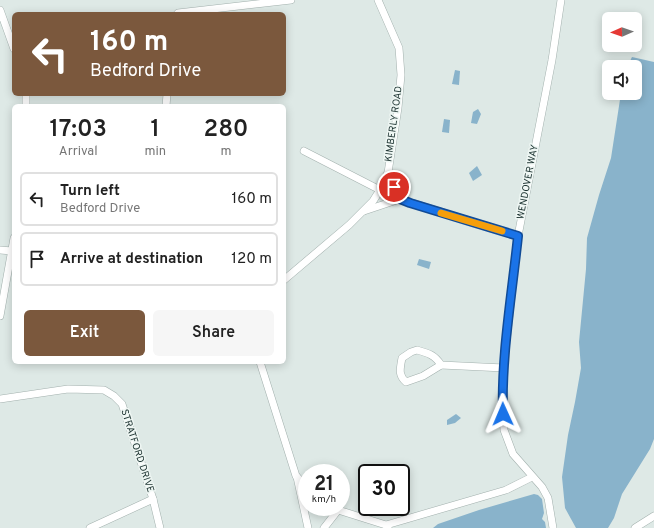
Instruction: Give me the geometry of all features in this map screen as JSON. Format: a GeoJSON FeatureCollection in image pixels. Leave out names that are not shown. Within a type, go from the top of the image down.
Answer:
{"type":"FeatureCollection","features":[{"type":"Feature","properties":{"kind":"street"},"geometry":{"type":"LineString","coordinates":[[187,12],[291,0]]}},
{"type":"Feature","properties":{"kind":"street","name":"KIMBERLY ROAD"},"geometry":{"type":"LineString","coordinates":[[286,278],[349,225],[373,201],[387,179],[398,108],[401,75],[398,48],[378,0]]}},
{"type":"Feature","properties":{"kind":"street","name":"WENDOVER WAY"},"geometry":{"type":"LineString","coordinates":[[553,528],[548,498],[542,487],[513,454],[504,430],[502,399],[518,236],[552,60],[561,0]]}},
{"type":"Feature","properties":{"kind":"street"},"geometry":{"type":"LineString","coordinates":[[0,10],[12,43]]}},
{"type":"Feature","properties":{"kind":"street"},"geometry":{"type":"LineString","coordinates":[[304,150],[380,190]]}},
{"type":"Feature","properties":{"kind":"street"},"geometry":{"type":"LineString","coordinates":[[387,174],[400,199]]}},
{"type":"Feature","properties":{"kind":"street"},"geometry":{"type":"LineString","coordinates":[[362,212],[400,199],[518,236]]}},
{"type":"Feature","properties":{"kind":"street"},"geometry":{"type":"LineString","coordinates":[[0,250],[12,251],[0,316]]}},
{"type":"Feature","properties":{"kind":"street"},"geometry":{"type":"LineString","coordinates":[[441,365],[436,357],[417,350],[402,358],[399,372],[406,382],[423,376],[441,365],[504,368]]}},
{"type":"Feature","properties":{"kind":"street"},"geometry":{"type":"LineString","coordinates":[[261,364],[296,476],[308,528]]}},
{"type":"Feature","properties":{"kind":"street","name":"STRATFORD DRIVE"},"geometry":{"type":"LineString","coordinates":[[0,399],[68,389],[104,390],[114,396],[122,404],[153,499],[160,528]]}},
{"type":"Feature","properties":{"kind":"street"},"geometry":{"type":"LineString","coordinates":[[350,514],[387,527],[506,490],[532,477]]}},
{"type":"Feature","properties":{"kind":"street"},"geometry":{"type":"LineString","coordinates":[[90,528],[153,499]]}},
{"type":"Feature","properties":{"kind":"street"},"geometry":{"type":"LineString","coordinates":[[324,528],[331,516]]}},
{"type":"Feature","properties":{"kind":"street"},"geometry":{"type":"LineString","coordinates":[[635,528],[654,516]]}},
{"type":"Feature","properties":{"kind":"water"},"geometry":{"type":"Polygon","coordinates":[[[632,57],[654,62],[654,439],[650,449],[622,494],[614,518],[608,528],[576,528],[565,508],[562,477],[568,435],[581,368],[579,342],[586,269],[587,238],[611,158],[620,100],[642,100],[642,60],[630,60],[632,57]]]}},
{"type":"Feature","properties":{"kind":"water"},"geometry":{"type":"Polygon","coordinates":[[[455,70],[460,71],[459,85],[452,84],[455,70]]]}},
{"type":"Feature","properties":{"kind":"water"},"geometry":{"type":"Polygon","coordinates":[[[478,109],[481,114],[477,124],[471,123],[473,112],[478,109]]]}},
{"type":"Feature","properties":{"kind":"water"},"geometry":{"type":"Polygon","coordinates":[[[444,119],[450,120],[449,133],[442,132],[444,119]]]}},
{"type":"Feature","properties":{"kind":"water"},"geometry":{"type":"Polygon","coordinates":[[[477,166],[482,175],[473,181],[469,173],[477,166]]]}},
{"type":"Feature","properties":{"kind":"water"},"geometry":{"type":"Polygon","coordinates":[[[419,259],[431,262],[429,269],[417,265],[419,259]]]}},
{"type":"Feature","properties":{"kind":"water"},"geometry":{"type":"Polygon","coordinates":[[[456,414],[461,418],[455,423],[447,425],[447,420],[456,414]]]}},
{"type":"Feature","properties":{"kind":"water"},"geometry":{"type":"Polygon","coordinates":[[[534,494],[538,495],[542,499],[544,513],[542,519],[545,522],[546,528],[433,528],[438,524],[479,510],[534,494]]]}},
{"type":"Feature","properties":{"kind":"slow traffic"},"geometry":{"type":"LineString","coordinates":[[441,213],[502,231]]}},
{"type":"Feature","properties":{"kind":"route"},"geometry":{"type":"LineString","coordinates":[[394,187],[400,199],[410,203],[518,236],[505,354],[502,399],[503,414]]}}]}
